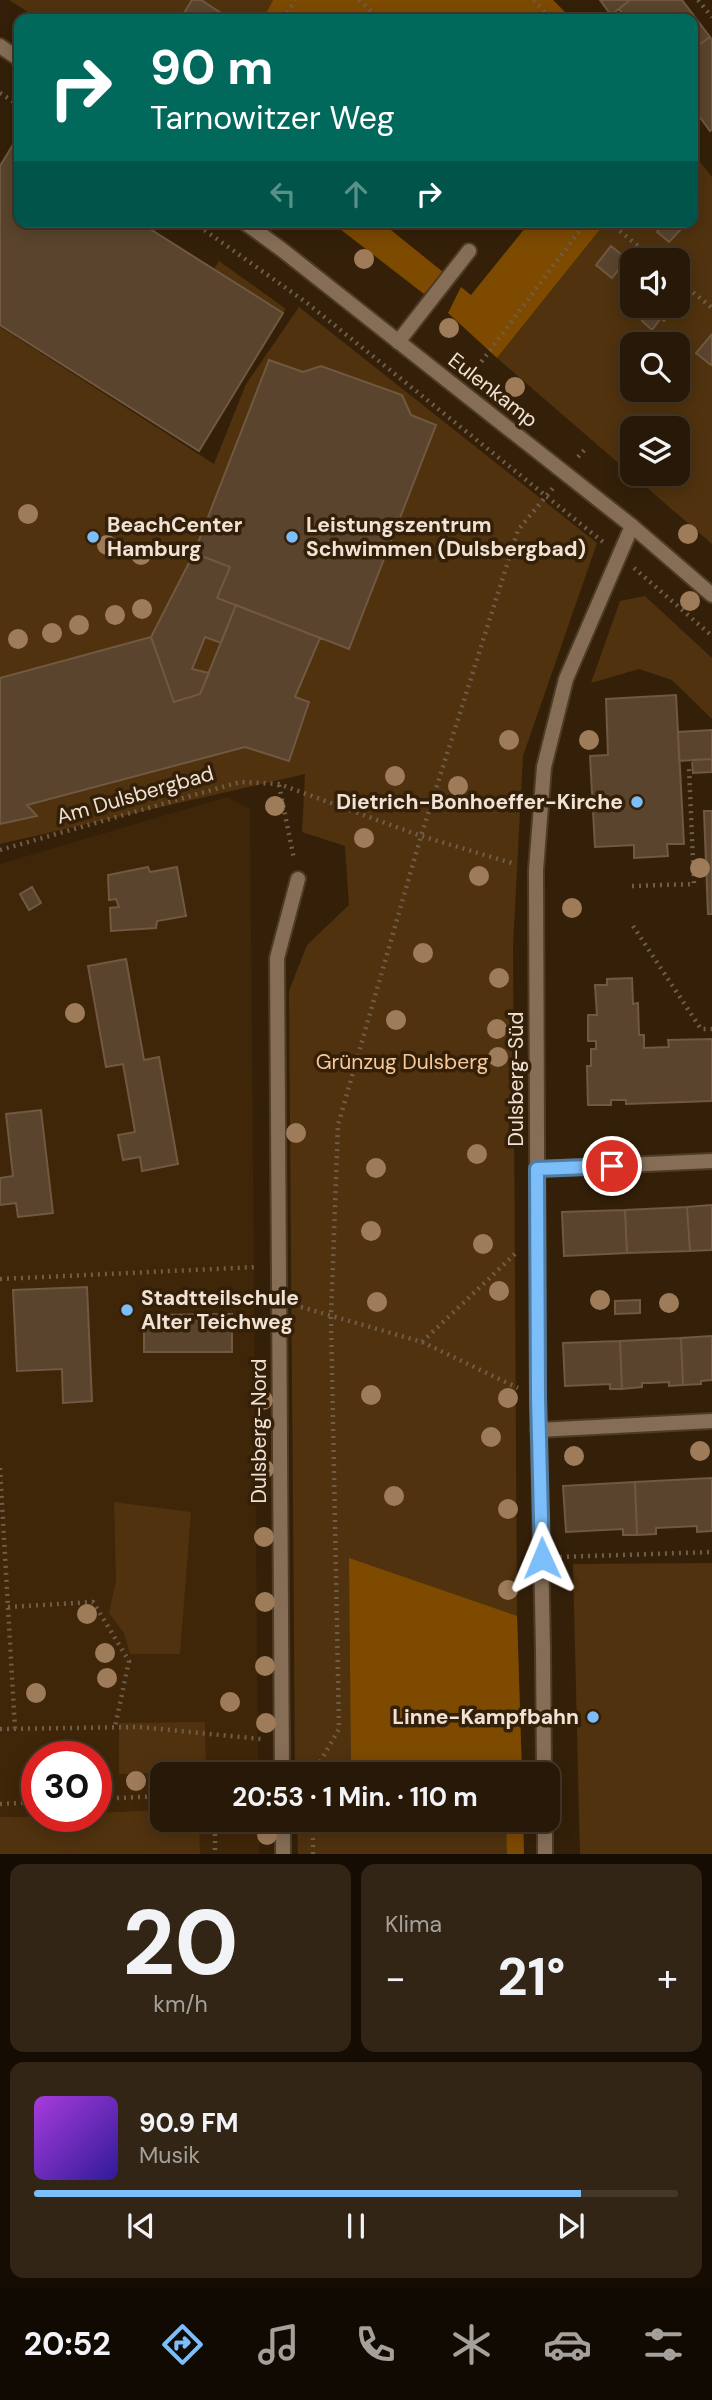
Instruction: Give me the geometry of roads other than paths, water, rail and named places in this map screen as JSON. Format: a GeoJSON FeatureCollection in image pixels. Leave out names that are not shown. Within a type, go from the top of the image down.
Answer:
{"type":"FeatureCollection","features":[{"type":"Feature","properties":{"kind":"street","name":"Eulenkamp"},"geometry":{"type":"LineString","coordinates":[[253,228],[632,526],[712,595]]}},
{"type":"Feature","properties":{"kind":"street"},"geometry":{"type":"LineString","coordinates":[[398,342],[469,251]]}},
{"type":"Feature","properties":{"kind":"street","name":"Dulsberg-Süd"},"geometry":{"type":"LineString","coordinates":[[544,1762],[538,1430],[536,870],[544,767],[566,679],[632,526]]}},
{"type":"Feature","properties":{"kind":"street","name":"Dulsberg-Nord"},"geometry":{"type":"LineString","coordinates":[[282,1762],[277,958],[298,879]]}},
{"type":"Feature","properties":{"kind":"street"},"geometry":{"type":"LineString","coordinates":[[537,1169],[712,1161]]}},
{"type":"Feature","properties":{"kind":"street"},"geometry":{"type":"LineString","coordinates":[[538,1430],[712,1421]]}},
{"type":"Feature","properties":{"kind":"street"},"geometry":{"type":"LineString","coordinates":[[283,1832],[283,1854]]}},
{"type":"Feature","properties":{"kind":"street"},"geometry":{"type":"LineString","coordinates":[[545,1832],[545,1854]]}},
{"type":"Feature","properties":{"kind":"place","name":"BeachCenter Hamburg"},"geometry":{"type":"Point","coordinates":[93,537]}},
{"type":"Feature","properties":{"kind":"place","name":"Leistungszentrum Schwimmen (Dulsbergbad)"},"geometry":{"type":"Point","coordinates":[292,537]}},
{"type":"Feature","properties":{"kind":"place","name":"Dietrich-Bonhoeffer-Kirche"},"geometry":{"type":"Point","coordinates":[637,802]}},
{"type":"Feature","properties":{"kind":"place","name":"Stadtteilschule Alter Teichweg"},"geometry":{"type":"Point","coordinates":[127,1310]}},
{"type":"Feature","properties":{"kind":"place","name":"Linne-Kampfbahn"},"geometry":{"type":"Point","coordinates":[593,1717]}},
{"type":"Feature","properties":{"kind":"park label","name":"Grünzug Dulsberg"},"geometry":{"type":"Point","coordinates":[402,1062]}}]}
